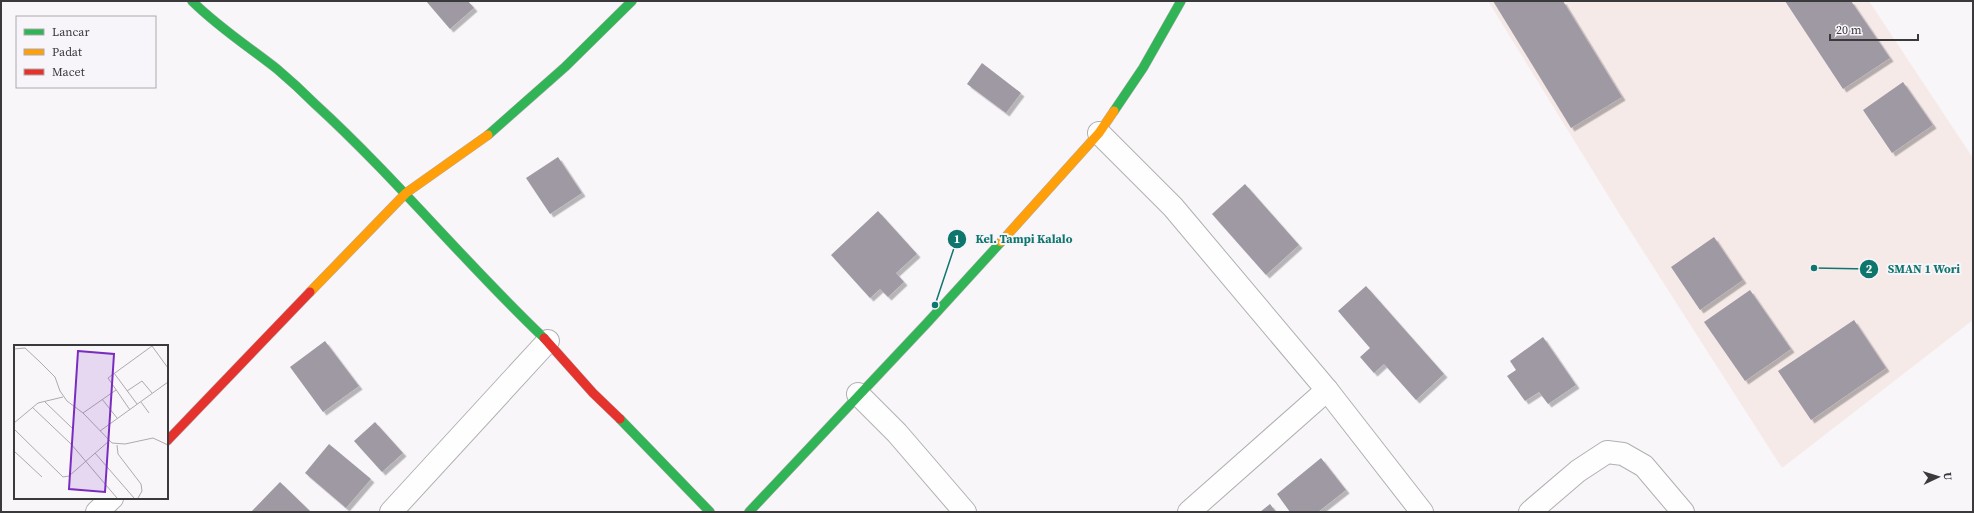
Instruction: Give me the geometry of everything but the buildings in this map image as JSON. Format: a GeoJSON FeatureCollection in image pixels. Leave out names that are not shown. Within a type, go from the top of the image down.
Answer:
{"type":"FeatureCollection","features":[{"type":"Feature","properties":{"kind":"main road"},"geometry":{"type":"LineString","coordinates":[[192,1],[206,15],[278,70],[316,104],[406,193],[514,310],[548,341],[593,393],[668,467],[710,512]]}},
{"type":"Feature","properties":{"kind":"main road"},"geometry":{"type":"LineString","coordinates":[[168,440],[406,193],[486,137],[565,67],[632,1]]}},
{"type":"Feature","properties":{"kind":"main road"},"geometry":{"type":"LineString","coordinates":[[749,512],[816,442],[858,394],[927,323],[1099,133],[1144,68],[1181,1]]}},
{"type":"Feature","properties":{"kind":"street"},"geometry":{"type":"LineString","coordinates":[[1099,133],[1173,207],[1327,390],[1422,512]]}},
{"type":"Feature","properties":{"kind":"street"},"geometry":{"type":"LineString","coordinates":[[391,512],[548,341]]}},
{"type":"Feature","properties":{"kind":"street"},"geometry":{"type":"LineString","coordinates":[[1189,512],[1327,390]]}},
{"type":"Feature","properties":{"kind":"street"},"geometry":{"type":"LineString","coordinates":[[858,394],[897,433],[965,512]]}},
{"type":"Feature","properties":{"kind":"street"},"geometry":{"type":"LineString","coordinates":[[1530,512],[1578,471],[1607,452],[1623,454],[1644,466],[1683,512]]}},
{"type":"Feature","properties":{"kind":"street"},"geometry":{"type":"LineString","coordinates":[[97,512],[111,499]]}},
{"type":"Feature","properties":{"kind":"shaded area"},"geometry":{"type":"Polygon","coordinates":[[[1488,1],[1869,1],[1973,158],[1973,320],[1782,468],[1620,215],[1488,1]]]}},
{"type":"Feature","properties":{"kind":"traffic: fast"},"geometry":{"type":"LineString","coordinates":[[192,1],[223,28],[282,73],[345,132],[486,280],[544,338]]}},
{"type":"Feature","properties":{"kind":"traffic: fast"},"geometry":{"type":"LineString","coordinates":[[488,135],[565,67],[632,1]]}},
{"type":"Feature","properties":{"kind":"traffic: fast"},"geometry":{"type":"LineString","coordinates":[[1114,111],[1143,68],[1181,1]]}},
{"type":"Feature","properties":{"kind":"traffic: fast"},"geometry":{"type":"LineString","coordinates":[[749,512],[1001,242]]}},
{"type":"Feature","properties":{"kind":"traffic: fast"},"geometry":{"type":"LineString","coordinates":[[620,419],[710,512]]}},
{"type":"Feature","properties":{"kind":"traffic: slow"},"geometry":{"type":"LineString","coordinates":[[1001,242],[1099,133],[1114,111]]}},
{"type":"Feature","properties":{"kind":"traffic: slow"},"geometry":{"type":"LineString","coordinates":[[310,292],[406,193],[488,135]]}},
{"type":"Feature","properties":{"kind":"traffic: jam"},"geometry":{"type":"LineString","coordinates":[[168,440],[310,292]]}},
{"type":"Feature","properties":{"kind":"traffic: jam"},"geometry":{"type":"LineString","coordinates":[[544,338],[593,393],[620,419]]}},
{"type":"Feature","properties":{"kind":"place","name":"SMAN 1 Wori"},"geometry":{"type":"Point","coordinates":[1814,268]}},
{"type":"Feature","properties":{"kind":"place","name":"Kel. Tampi Kalalo"},"geometry":{"type":"Point","coordinates":[935,305]}}]}
